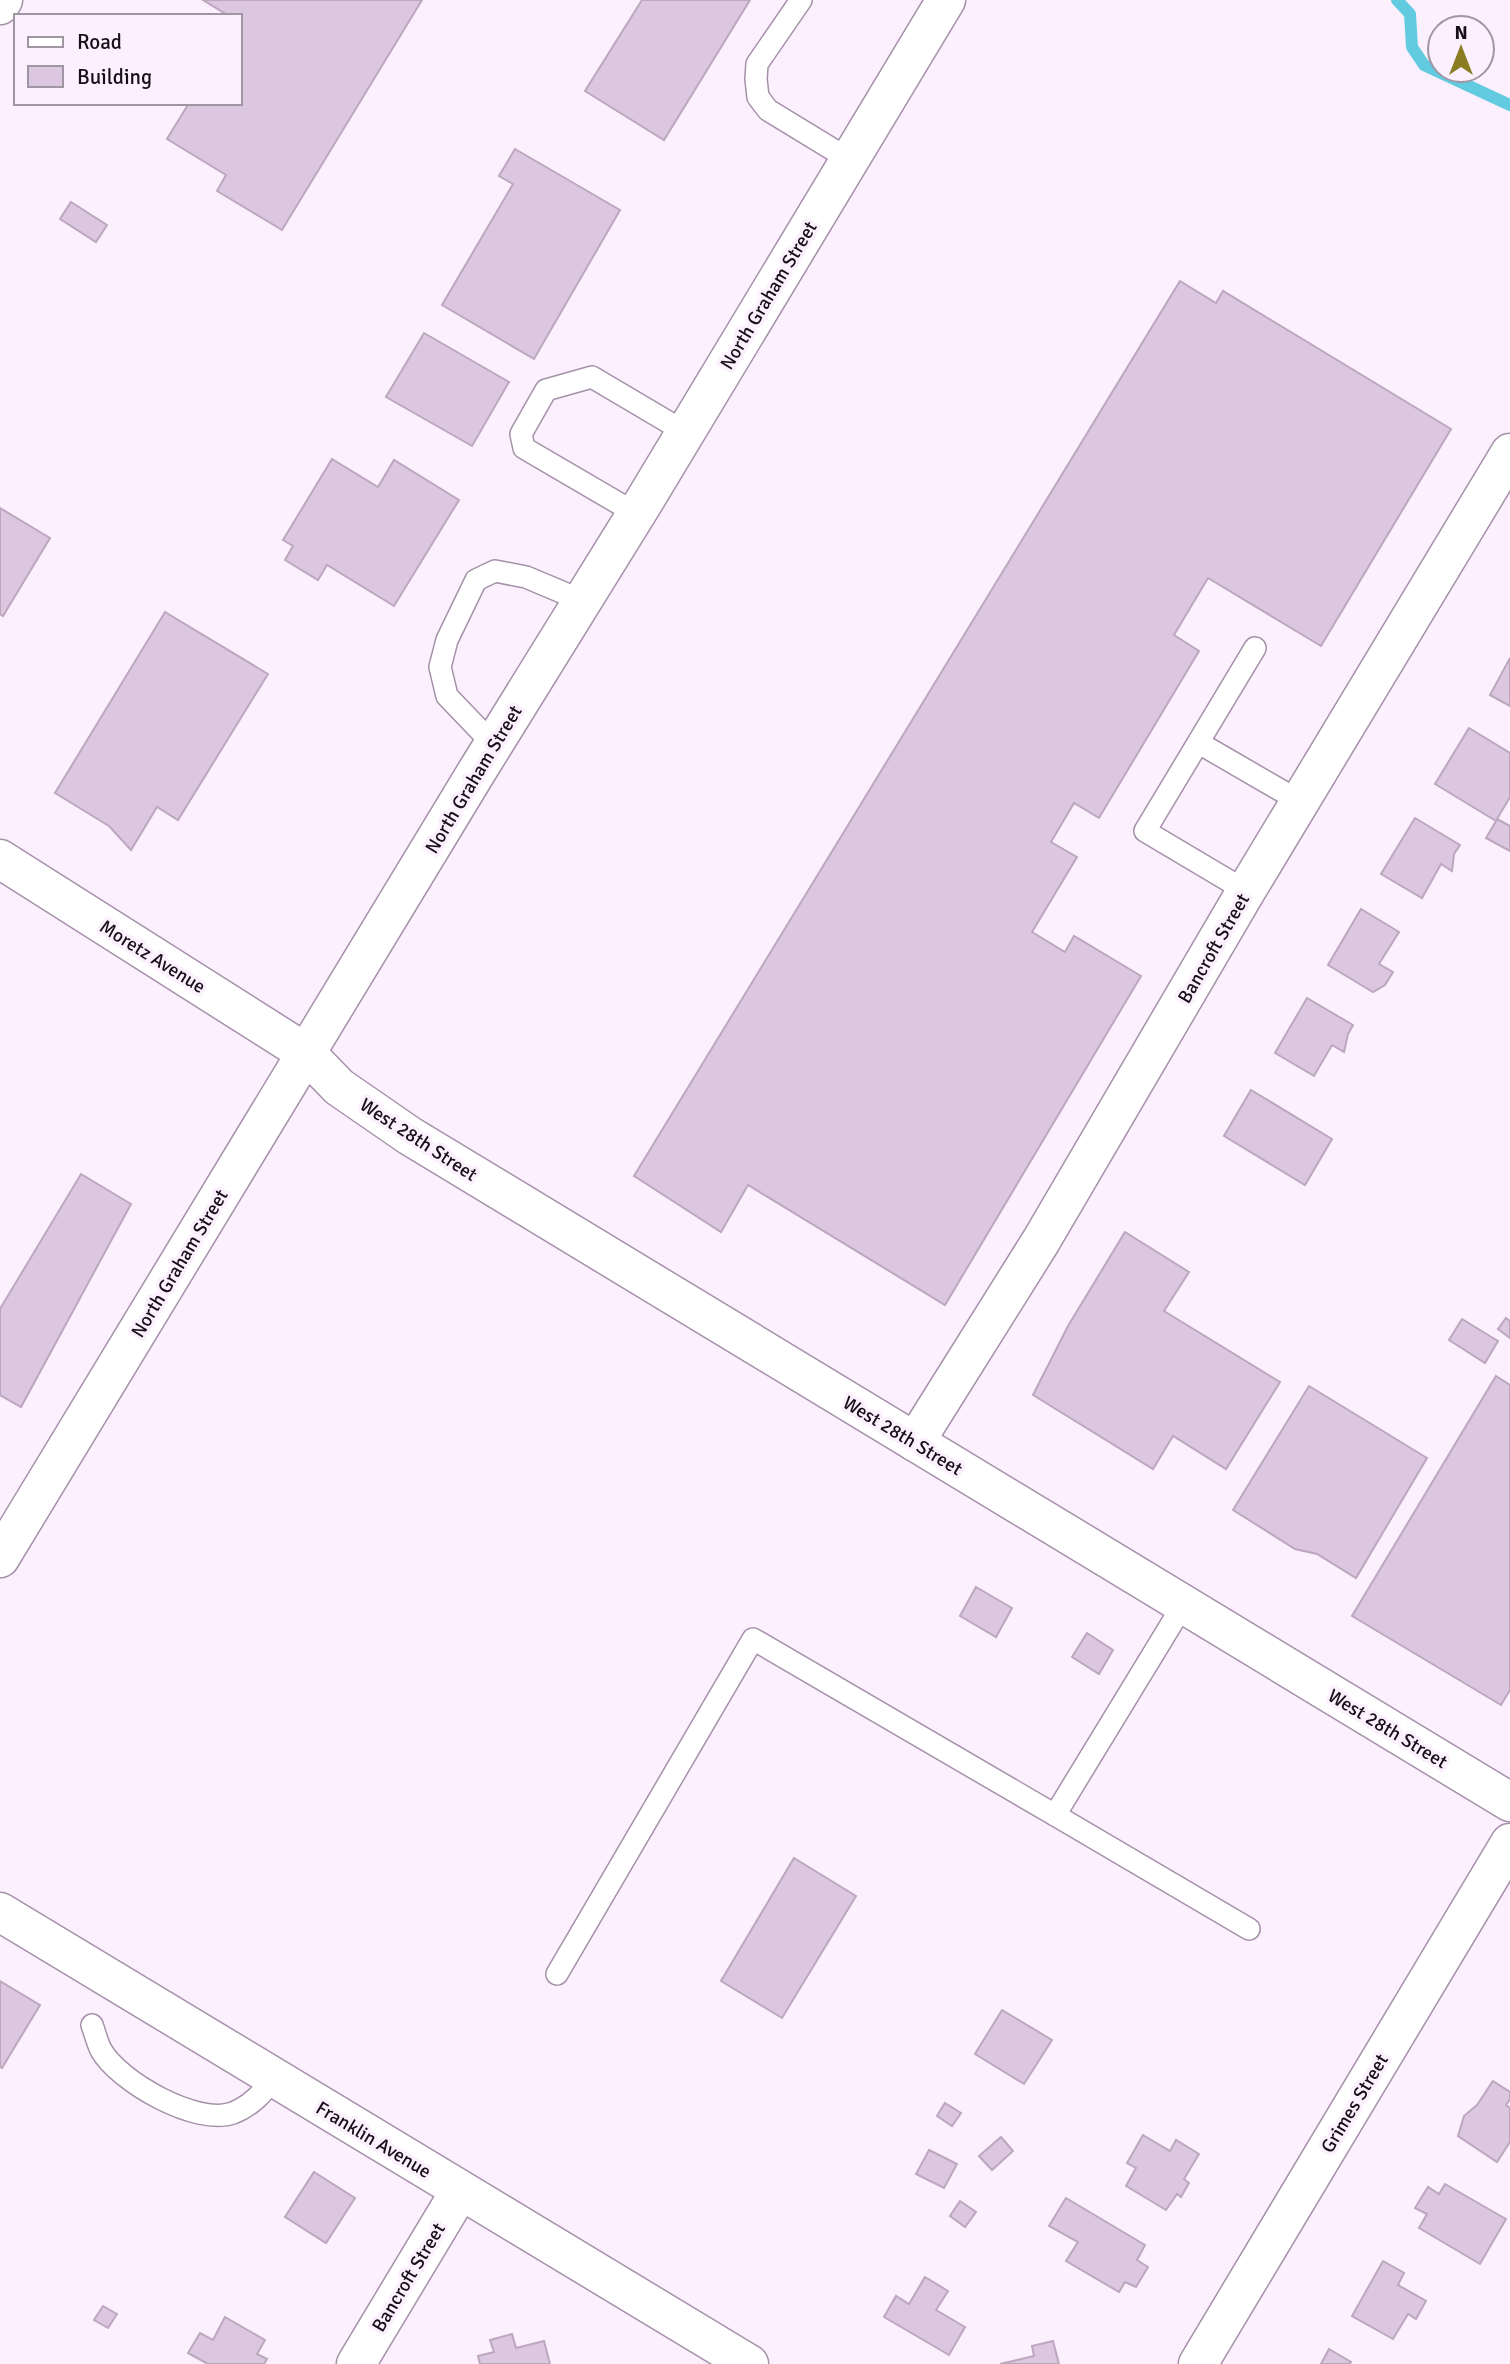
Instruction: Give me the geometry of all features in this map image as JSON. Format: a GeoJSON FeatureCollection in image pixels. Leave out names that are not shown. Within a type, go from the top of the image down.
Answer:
{"type":"FeatureCollection","features":[{"type":"Feature","properties":{"kind":"street"},"geometry":{"type":"LineString","coordinates":[[0,5],[3,0]]}},
{"type":"Feature","properties":{"kind":"street","name":"North Graham Street"},"geometry":{"type":"LineString","coordinates":[[0,1558],[946,0]]}},
{"type":"Feature","properties":{"kind":"street","name":"Bancroft Street"},"geometry":{"type":"LineString","coordinates":[[915,1442],[1054,1219],[1246,891],[1510,453]]}},
{"type":"Feature","properties":{"kind":"street","name":"Moretz Avenue"},"geometry":{"type":"LineString","coordinates":[[0,859],[306,1053]]}},
{"type":"Feature","properties":{"kind":"street","name":"West 28th Street"},"geometry":{"type":"LineString","coordinates":[[306,1053],[339,1087],[410,1136],[1510,1802]]}},
{"type":"Feature","properties":{"kind":"street","name":"Grimes Street"},"geometry":{"type":"LineString","coordinates":[[1198,2364],[1510,1843]]}},
{"type":"Feature","properties":{"kind":"street","name":"Franklin Avenue"},"geometry":{"type":"LineString","coordinates":[[0,1912],[749,2364]]}},
{"type":"Feature","properties":{"kind":"street","name":"Bancroft Street"},"geometry":{"type":"LineString","coordinates":[[356,2364],[460,2191]]}},
{"type":"Feature","properties":{"kind":"lane"},"geometry":{"type":"LineString","coordinates":[[801,0],[757,64],[758,97],[768,110],[850,160]]}},
{"type":"Feature","properties":{"kind":"lane"},"geometry":{"type":"LineString","coordinates":[[636,514],[524,448],[521,434],[546,390],[592,377],[685,432]]}},
{"type":"Feature","properties":{"kind":"lane"},"geometry":{"type":"LineString","coordinates":[[494,745],[447,696],[440,667],[447,640],[476,580],[495,570],[526,577],[583,601]]}},
{"type":"Feature","properties":{"kind":"lane"},"geometry":{"type":"LineString","coordinates":[[1246,891],[1146,831],[1255,648]]}},
{"type":"Feature","properties":{"kind":"lane"},"geometry":{"type":"LineString","coordinates":[[1199,743],[1300,802]]}},
{"type":"Feature","properties":{"kind":"lane"},"geometry":{"type":"LineString","coordinates":[[1055,1815],[1183,1605]]}},
{"type":"Feature","properties":{"kind":"lane"},"geometry":{"type":"LineString","coordinates":[[557,1974],[754,1639],[1249,1929]]}},
{"type":"Feature","properties":{"kind":"lane"},"geometry":{"type":"LineString","coordinates":[[92,2025],[102,2052],[134,2083],[179,2108],[211,2116],[231,2114],[261,2095],[274,2078]]}},
{"type":"Feature","properties":{"kind":"building"},"geometry":{"type":"Polygon","coordinates":[[[203,0],[422,0],[282,230],[217,191],[226,175],[167,139],[188,105],[242,105],[242,14],[226,14],[203,0]]]}},
{"type":"Feature","properties":{"kind":"building"},"geometry":{"type":"Polygon","coordinates":[[[642,0],[750,0],[664,140],[585,91],[642,0]]]}},
{"type":"Feature","properties":{"kind":"building"},"geometry":{"type":"Polygon","coordinates":[[[515,149],[620,210],[534,359],[442,305],[513,184],[499,176],[515,149]]]}},
{"type":"Feature","properties":{"kind":"building"},"geometry":{"type":"Polygon","coordinates":[[[71,202],[107,225],[96,242],[60,219],[71,202]]]}},
{"type":"Feature","properties":{"kind":"building"},"geometry":{"type":"Polygon","coordinates":[[[1180,281],[1216,303],[1223,291],[1451,429],[1321,646],[1208,578],[1174,635],[1199,651],[1099,818],[1074,803],[1051,842],[1077,857],[1032,932],[1065,952],[1074,936],[1141,976],[945,1305],[748,1185],[721,1232],[634,1176],[1180,281]]]}},
{"type":"Feature","properties":{"kind":"building"},"geometry":{"type":"Polygon","coordinates":[[[424,333],[509,382],[472,446],[386,397],[424,333]]]}},
{"type":"Feature","properties":{"kind":"building"},"geometry":{"type":"Polygon","coordinates":[[[332,459],[378,487],[394,460],[459,500],[394,606],[327,565],[318,580],[285,560],[293,546],[283,540],[332,459]]]}},
{"type":"Feature","properties":{"kind":"building"},"geometry":{"type":"Polygon","coordinates":[[[0,508],[50,538],[3,616],[0,614],[0,508]]]}},
{"type":"Feature","properties":{"kind":"building"},"geometry":{"type":"Polygon","coordinates":[[[165,612],[268,674],[178,820],[157,807],[131,850],[109,826],[55,793],[165,612]]]}},
{"type":"Feature","properties":{"kind":"building"},"geometry":{"type":"Polygon","coordinates":[[[1510,658],[1510,706],[1490,695],[1510,658]]]}},
{"type":"Feature","properties":{"kind":"building"},"geometry":{"type":"Polygon","coordinates":[[[1469,728],[1510,753],[1510,797],[1497,819],[1510,826],[1510,851],[1486,838],[1496,821],[1435,784],[1469,728]]]}},
{"type":"Feature","properties":{"kind":"building"},"geometry":{"type":"Polygon","coordinates":[[[1415,818],[1460,845],[1454,854],[1452,871],[1441,864],[1422,898],[1381,874],[1415,818]]]}},
{"type":"Feature","properties":{"kind":"building"},"geometry":{"type":"Polygon","coordinates":[[[1361,909],[1399,932],[1379,964],[1393,972],[1385,985],[1373,992],[1328,965],[1361,909]]]}},
{"type":"Feature","properties":{"kind":"building"},"geometry":{"type":"Polygon","coordinates":[[[1307,998],[1353,1025],[1344,1052],[1332,1045],[1314,1076],[1275,1053],[1307,998]]]}},
{"type":"Feature","properties":{"kind":"building"},"geometry":{"type":"Polygon","coordinates":[[[1251,1090],[1332,1139],[1305,1185],[1224,1136],[1251,1090]]]}},
{"type":"Feature","properties":{"kind":"building"},"geometry":{"type":"Polygon","coordinates":[[[81,1174],[131,1204],[21,1407],[0,1395],[0,1309],[81,1174]]]}},
{"type":"Feature","properties":{"kind":"building"},"geometry":{"type":"Polygon","coordinates":[[[1125,1232],[1189,1272],[1164,1311],[1280,1382],[1226,1469],[1173,1436],[1153,1469],[1033,1395],[1068,1326],[1125,1232]]]}},
{"type":"Feature","properties":{"kind":"building"},"geometry":{"type":"Polygon","coordinates":[[[1506,1318],[1510,1321],[1510,1338],[1498,1329],[1506,1318]]]}},
{"type":"Feature","properties":{"kind":"building"},"geometry":{"type":"Polygon","coordinates":[[[1462,1319],[1498,1341],[1485,1363],[1449,1340],[1462,1319]]]}},
{"type":"Feature","properties":{"kind":"building"},"geometry":{"type":"Polygon","coordinates":[[[1496,1376],[1510,1385],[1510,1690],[1501,1705],[1352,1616],[1496,1376]]]}},
{"type":"Feature","properties":{"kind":"building"},"geometry":{"type":"Polygon","coordinates":[[[1309,1386],[1427,1458],[1356,1578],[1317,1554],[1295,1549],[1233,1510],[1309,1386]]]}},
{"type":"Feature","properties":{"kind":"building"},"geometry":{"type":"Polygon","coordinates":[[[976,1587],[1012,1608],[996,1637],[960,1616],[976,1587]]]}},
{"type":"Feature","properties":{"kind":"building"},"geometry":{"type":"Polygon","coordinates":[[[1087,1633],[1113,1650],[1099,1674],[1072,1657],[1087,1633]]]}},
{"type":"Feature","properties":{"kind":"building"},"geometry":{"type":"Polygon","coordinates":[[[794,1858],[856,1896],[782,2018],[721,1981],[794,1858]]]}},
{"type":"Feature","properties":{"kind":"building"},"geometry":{"type":"Polygon","coordinates":[[[0,1981],[40,2005],[2,2068],[0,2067],[0,1981]]]}},
{"type":"Feature","properties":{"kind":"building"},"geometry":{"type":"Polygon","coordinates":[[[1002,2010],[1052,2040],[1024,2084],[975,2054],[1002,2010]]]}},
{"type":"Feature","properties":{"kind":"building"},"geometry":{"type":"Polygon","coordinates":[[[1493,2081],[1510,2092],[1506,2105],[1510,2108],[1510,2142],[1497,2162],[1458,2136],[1464,2116],[1477,2105],[1493,2081]]]}},
{"type":"Feature","properties":{"kind":"building"},"geometry":{"type":"Polygon","coordinates":[[[945,2103],[961,2113],[952,2126],[937,2116],[945,2103]]]}},
{"type":"Feature","properties":{"kind":"building"},"geometry":{"type":"Polygon","coordinates":[[[1143,2135],[1170,2151],[1176,2140],[1199,2154],[1184,2179],[1189,2183],[1181,2197],[1177,2194],[1166,2210],[1126,2186],[1136,2168],[1127,2163],[1143,2135]]]}},
{"type":"Feature","properties":{"kind":"building"},"geometry":{"type":"Polygon","coordinates":[[[1001,2137],[1013,2151],[992,2170],[979,2156],[1001,2137]]]}},
{"type":"Feature","properties":{"kind":"building"},"geometry":{"type":"Polygon","coordinates":[[[929,2150],[957,2164],[944,2188],[916,2174],[929,2150]]]}},
{"type":"Feature","properties":{"kind":"building"},"geometry":{"type":"Polygon","coordinates":[[[314,2172],[355,2198],[326,2243],[285,2217],[314,2172]]]}},
{"type":"Feature","properties":{"kind":"building"},"geometry":{"type":"Polygon","coordinates":[[[1445,2184],[1506,2219],[1480,2264],[1419,2228],[1427,2214],[1415,2208],[1428,2187],[1439,2194],[1445,2184]]]}},
{"type":"Feature","properties":{"kind":"building"},"geometry":{"type":"Polygon","coordinates":[[[1066,2198],[1145,2245],[1137,2260],[1148,2267],[1136,2287],[1125,2282],[1119,2292],[1066,2261],[1078,2242],[1049,2226],[1066,2198]]]}},
{"type":"Feature","properties":{"kind":"building"},"geometry":{"type":"Polygon","coordinates":[[[960,2201],[976,2212],[965,2227],[950,2216],[960,2201]]]}},
{"type":"Feature","properties":{"kind":"building"},"geometry":{"type":"Polygon","coordinates":[[[1383,2261],[1404,2273],[1398,2285],[1426,2301],[1416,2319],[1408,2314],[1393,2339],[1352,2316],[1383,2261]]]}},
{"type":"Feature","properties":{"kind":"building"},"geometry":{"type":"Polygon","coordinates":[[[925,2277],[948,2291],[936,2310],[965,2327],[949,2355],[884,2317],[896,2296],[909,2304],[925,2277]]]}},
{"type":"Feature","properties":{"kind":"building"},"geometry":{"type":"Polygon","coordinates":[[[103,2306],[117,2314],[108,2328],[94,2320],[103,2306]]]}},
{"type":"Feature","properties":{"kind":"building"},"geometry":{"type":"Polygon","coordinates":[[[225,2317],[265,2340],[257,2354],[267,2359],[264,2364],[208,2364],[188,2353],[200,2333],[213,2340],[225,2317]]]}},
{"type":"Feature","properties":{"kind":"building"},"geometry":{"type":"Polygon","coordinates":[[[512,2334],[516,2348],[544,2341],[550,2364],[480,2364],[478,2356],[494,2352],[490,2340],[512,2334]]]}},
{"type":"Feature","properties":{"kind":"building"},"geometry":{"type":"Polygon","coordinates":[[[1053,2341],[1059,2364],[1000,2364],[1034,2356],[1032,2346],[1053,2341]]]}},
{"type":"Feature","properties":{"kind":"building"},"geometry":{"type":"Polygon","coordinates":[[[1329,2349],[1351,2362],[1321,2364],[1329,2349]]]}},
{"type":"Feature","properties":{"kind":"waterway"},"geometry":{"type":"LineString","coordinates":[[1397,0],[1410,14],[1412,47],[1424,65],[1510,105]]}}]}
